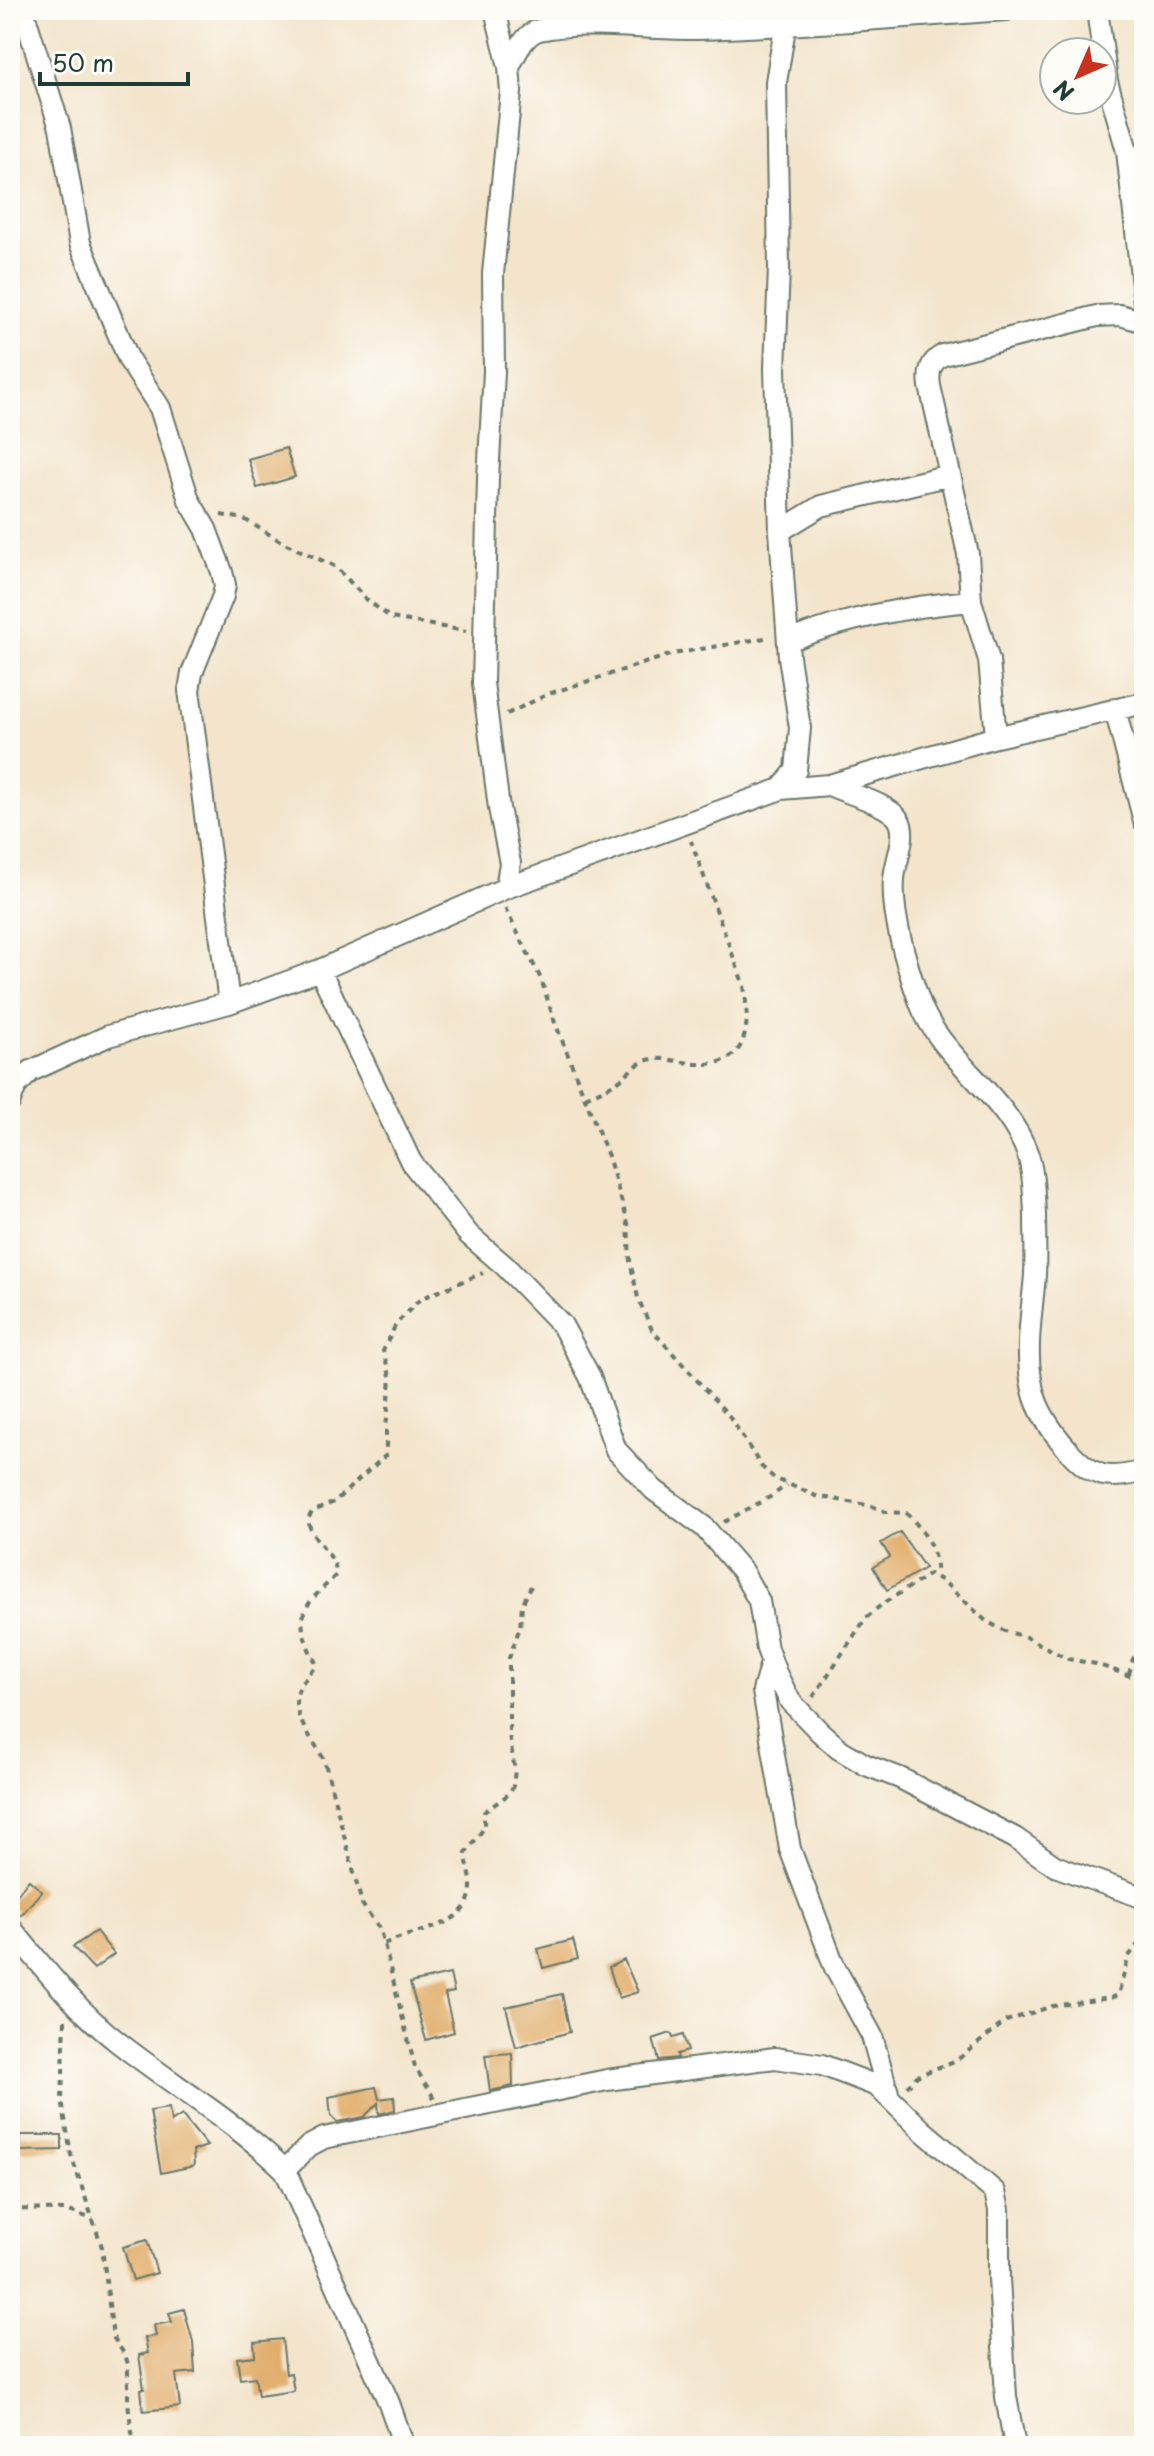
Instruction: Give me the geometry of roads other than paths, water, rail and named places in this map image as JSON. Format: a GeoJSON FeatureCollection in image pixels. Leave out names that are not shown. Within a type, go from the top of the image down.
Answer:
{"type":"FeatureCollection","features":[{"type":"Feature","properties":{"kind":"street"},"geometry":{"type":"LineString","coordinates":[[23,10],[60,128],[80,243],[129,360],[160,408],[177,467],[206,529],[225,585],[192,673],[189,690],[229,1003]]}},
{"type":"Feature","properties":{"kind":"street"},"geometry":{"type":"LineString","coordinates":[[495,10],[509,67],[511,92],[493,274],[494,372],[483,683],[510,863],[506,888]]}},
{"type":"Feature","properties":{"kind":"street"},"geometry":{"type":"LineString","coordinates":[[509,67],[527,37],[535,31],[570,26],[660,30],[787,18],[1006,10]]}},
{"type":"Feature","properties":{"kind":"street"},"geometry":{"type":"LineString","coordinates":[[1097,10],[1107,81],[1127,151],[1144,303]]}},
{"type":"Feature","properties":{"kind":"street"},"geometry":{"type":"LineString","coordinates":[[781,789],[796,770],[800,750],[780,531],[775,355],[779,268],[776,82],[787,18]]}},
{"type":"Feature","properties":{"kind":"street"},"geometry":{"type":"LineString","coordinates":[[996,737],[989,660],[971,601],[968,554],[929,377],[934,360],[1011,336],[1097,316],[1120,315],[1144,322]]}},
{"type":"Feature","properties":{"kind":"street"},"geometry":{"type":"LineString","coordinates":[[780,531],[821,506],[950,475]]}},
{"type":"Feature","properties":{"kind":"street"},"geometry":{"type":"LineString","coordinates":[[788,638],[870,615],[931,604],[971,601]]}},
{"type":"Feature","properties":{"kind":"street"},"geometry":{"type":"LineString","coordinates":[[10,1101],[16,1086],[31,1071],[108,1036],[229,1003],[320,970],[506,888],[781,789],[829,785],[996,737],[1144,703]]}},
{"type":"Feature","properties":{"kind":"street"},"geometry":{"type":"LineString","coordinates":[[1115,709],[1144,821]]}},
{"type":"Feature","properties":{"kind":"street"},"geometry":{"type":"LineString","coordinates":[[829,785],[879,805],[894,814],[900,823],[903,834],[894,878],[894,903],[920,1002],[929,1023],[986,1090],[1015,1129],[1028,1154],[1034,1186],[1035,1247],[1030,1370],[1033,1392],[1044,1419],[1073,1456],[1091,1471],[1115,1477],[1144,1471]]}},
{"type":"Feature","properties":{"kind":"street"},"geometry":{"type":"LineString","coordinates":[[320,970],[411,1162],[469,1235],[545,1305],[575,1345],[600,1402],[616,1450],[654,1490],[704,1527],[742,1571],[759,1601],[771,1663],[790,1701],[839,1749],[1015,1838],[1055,1866],[1144,1898]]}},
{"type":"Feature","properties":{"kind":"street"},"geometry":{"type":"LineString","coordinates":[[771,1663],[763,1691],[790,1849],[835,1968],[872,2036],[892,2098]]}},
{"type":"Feature","properties":{"kind":"street"},"geometry":{"type":"LineString","coordinates":[[10,1927],[71,2002],[118,2042],[258,2145],[285,2170],[389,2403],[404,2446]]}},
{"type":"Feature","properties":{"kind":"street"},"geometry":{"type":"LineString","coordinates":[[285,2170],[318,2140],[607,2080],[775,2058],[822,2065],[852,2074],[892,2098],[923,2131],[995,2192],[999,2210],[999,2278],[1006,2397],[1015,2446]]}}]}
